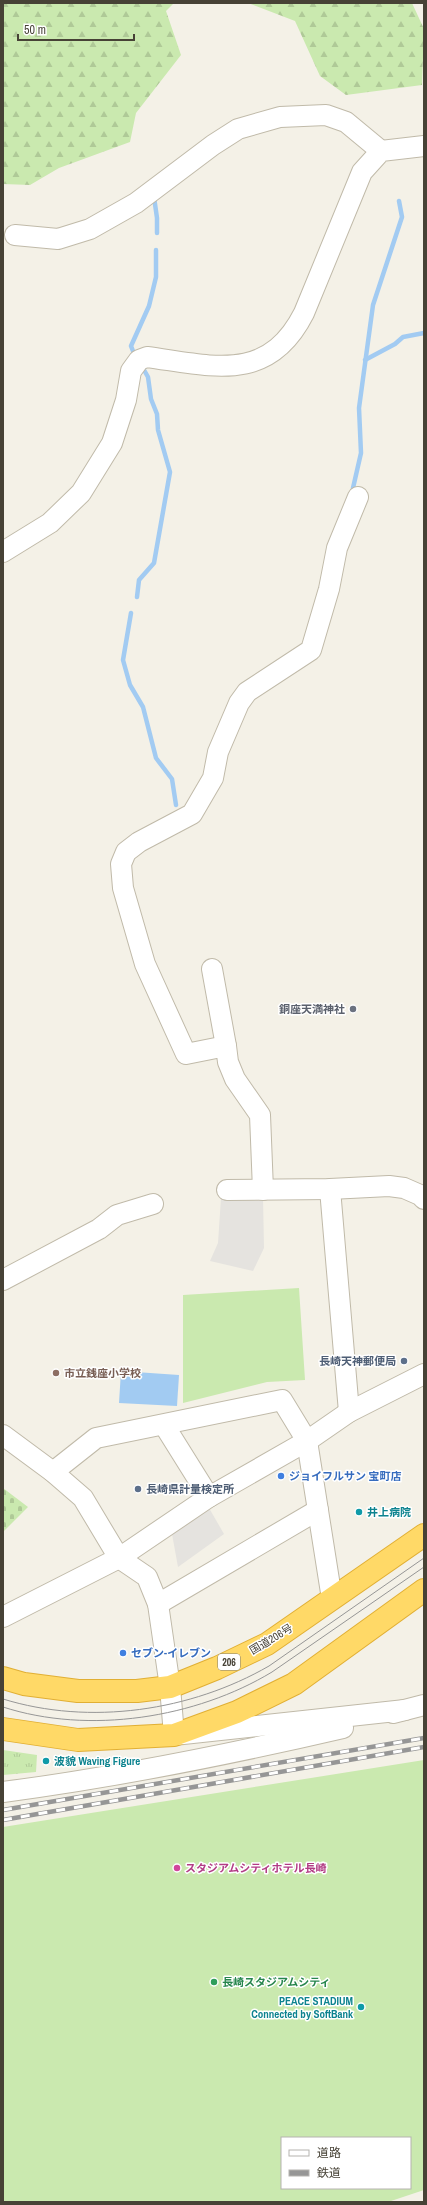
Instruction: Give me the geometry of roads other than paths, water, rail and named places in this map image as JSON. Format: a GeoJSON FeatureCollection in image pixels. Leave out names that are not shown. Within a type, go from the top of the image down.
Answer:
{"type":"FeatureCollection","features":[{"type":"Feature","properties":{"kind":"highway","name":"国道206号"},"geometry":{"type":"LineString","coordinates":[[3,1678],[24,1684],[78,1692],[137,1691],[170,1687],[218,1668],[266,1644],[424,1535]]}},
{"type":"Feature","properties":{"kind":"highway"},"geometry":{"type":"LineString","coordinates":[[3,1729],[78,1740],[174,1735],[237,1712],[294,1684],[424,1590]]}},
{"type":"Feature","properties":{"kind":"street"},"geometry":{"type":"LineString","coordinates":[[15,235],[58,239],[90,229],[136,203],[213,144],[238,128],[280,117],[326,115],[346,122],[381,151]]}},
{"type":"Feature","properties":{"kind":"street"},"geometry":{"type":"LineString","coordinates":[[3,552],[50,523],[82,493],[112,443],[126,400],[131,371],[139,360],[147,357],[203,365],[242,366],[270,354],[286,342],[295,331],[304,313],[362,172],[381,151],[424,146]]}},
{"type":"Feature","properties":{"kind":"street"},"geometry":{"type":"LineString","coordinates":[[226,1046],[186,1054],[144,964],[123,888],[121,864],[126,852],[139,842],[192,814],[213,778],[218,752],[239,703],[247,692],[311,650],[328,589],[337,548],[358,496]]}},
{"type":"Feature","properties":{"kind":"street"},"geometry":{"type":"LineString","coordinates":[[212,968],[228,1062],[235,1079],[260,1115],[263,1190]]}},
{"type":"Feature","properties":{"kind":"street"},"geometry":{"type":"LineString","coordinates":[[227,1190],[330,1189],[389,1186],[404,1188],[424,1199]]}},
{"type":"Feature","properties":{"kind":"street"},"geometry":{"type":"LineString","coordinates":[[330,1189],[349,1412]]}},
{"type":"Feature","properties":{"kind":"street"},"geometry":{"type":"LineString","coordinates":[[3,1280],[99,1229],[117,1215],[153,1204]]}},
{"type":"Feature","properties":{"kind":"street"},"geometry":{"type":"LineString","coordinates":[[3,1617],[119,1558],[209,1497],[307,1441],[349,1412],[424,1374]]}},
{"type":"Feature","properties":{"kind":"street"},"geometry":{"type":"LineString","coordinates":[[53,1472],[96,1438],[282,1400],[307,1441],[332,1598]]}},
{"type":"Feature","properties":{"kind":"street"},"geometry":{"type":"LineString","coordinates":[[164,1425],[209,1497]]}},
{"type":"Feature","properties":{"kind":"street"},"geometry":{"type":"LineString","coordinates":[[3,1435],[53,1472],[83,1498],[119,1558],[147,1577],[158,1604],[170,1687],[174,1735],[415,1708]]}},
{"type":"Feature","properties":{"kind":"street"},"geometry":{"type":"LineString","coordinates":[[158,1604],[318,1510]]}},
{"type":"Feature","properties":{"kind":"street"},"geometry":{"type":"LineString","coordinates":[[3,1792],[59,1785],[280,1743],[351,1726],[415,1708]]}},
{"type":"Feature","properties":{"kind":"water"},"geometry":{"type":"Polygon","coordinates":[[[121,1371],[179,1375],[177,1406],[119,1403],[121,1371]]]}},
{"type":"Feature","properties":{"kind":"waterway"},"geometry":{"type":"LineString","coordinates":[[154,197],[157,218],[157,233]]}},
{"type":"Feature","properties":{"kind":"waterway"},"geometry":{"type":"LineString","coordinates":[[353,488],[361,453],[359,408],[373,305],[402,217],[399,201]]}},
{"type":"Feature","properties":{"kind":"waterway"},"geometry":{"type":"LineString","coordinates":[[133,351],[131,346],[149,306],[156,277],[156,250]]}},
{"type":"Feature","properties":{"kind":"waterway"},"geometry":{"type":"LineString","coordinates":[[365,360],[395,344],[403,337],[424,333]]}},
{"type":"Feature","properties":{"kind":"waterway"},"geometry":{"type":"LineString","coordinates":[[137,597],[139,580],[154,563],[170,472],[158,430],[157,414],[151,399],[148,377],[144,370]]}},
{"type":"Feature","properties":{"kind":"waterway"},"geometry":{"type":"LineString","coordinates":[[131,613],[123,660],[130,685],[143,707],[156,758],[172,779],[176,805]]}},
{"type":"Feature","properties":{"kind":"tram line"},"geometry":{"type":"LineString","coordinates":[[3,1699],[36,1707],[70,1712],[105,1712],[139,1710],[207,1694],[239,1681],[269,1666],[424,1558]]}},
{"type":"Feature","properties":{"kind":"tram line"},"geometry":{"type":"LineString","coordinates":[[3,1707],[36,1715],[71,1720],[106,1720],[141,1717],[176,1711],[210,1701],[242,1688],[272,1672],[424,1567]]}},
{"type":"Feature","properties":{"kind":"railway"},"geometry":{"type":"LineString","coordinates":[[3,1810],[424,1738]]}},
{"type":"Feature","properties":{"kind":"railway"},"geometry":{"type":"LineString","coordinates":[[3,1820],[424,1747]]}},
{"type":"Feature","properties":{"kind":"place","name":"銅座天満神社"},"geometry":{"type":"Point","coordinates":[353,1009]}},
{"type":"Feature","properties":{"kind":"place","name":"長崎天神郵便局"},"geometry":{"type":"Point","coordinates":[404,1361]}},
{"type":"Feature","properties":{"kind":"place","name":"市立銭座小学校"},"geometry":{"type":"Point","coordinates":[56,1373]}},
{"type":"Feature","properties":{"kind":"place","name":"ジョイフルサン 宝町店"},"geometry":{"type":"Point","coordinates":[281,1476]}},
{"type":"Feature","properties":{"kind":"place","name":"長崎県計量検定所"},"geometry":{"type":"Point","coordinates":[138,1489]}},
{"type":"Feature","properties":{"kind":"place","name":"井上病院"},"geometry":{"type":"Point","coordinates":[359,1512]}},
{"type":"Feature","properties":{"kind":"place","name":"セブン-イレブン"},"geometry":{"type":"Point","coordinates":[123,1653]}},
{"type":"Feature","properties":{"kind":"place","name":"波貌 Waving Figure"},"geometry":{"type":"Point","coordinates":[46,1761]}},
{"type":"Feature","properties":{"kind":"place","name":"スタジアムシティホテル長崎"},"geometry":{"type":"Point","coordinates":[177,1868]}},
{"type":"Feature","properties":{"kind":"place","name":"長崎スタジアムシティ"},"geometry":{"type":"Point","coordinates":[214,1982]}},
{"type":"Feature","properties":{"kind":"place","name":"PEACE STADIUM Connected by SoftBank"},"geometry":{"type":"Point","coordinates":[361,2007]}}]}
